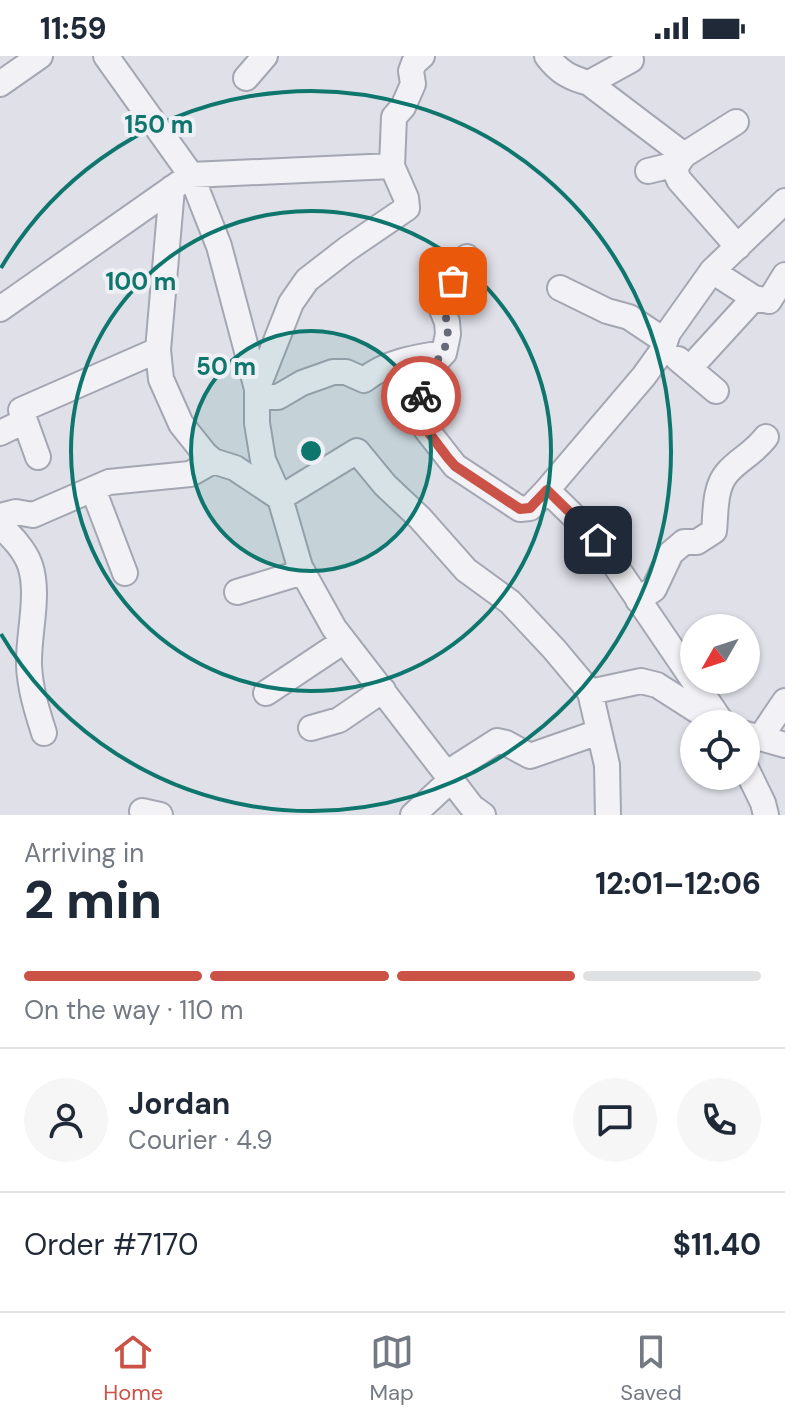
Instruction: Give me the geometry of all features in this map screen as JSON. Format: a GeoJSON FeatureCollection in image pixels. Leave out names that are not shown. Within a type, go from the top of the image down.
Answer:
{"type":"FeatureCollection","features":[{"type":"Feature","properties":{"kind":"street"},"geometry":{"type":"LineString","coordinates":[[0,84],[40,56]]}},
{"type":"Feature","properties":{"kind":"street"},"geometry":{"type":"LineString","coordinates":[[106,56],[219,246],[257,392],[257,423],[263,460],[280,498],[303,572],[334,628],[472,807],[483,815]]}},
{"type":"Feature","properties":{"kind":"street"},"geometry":{"type":"LineString","coordinates":[[246,78],[265,56]]}},
{"type":"Feature","properties":{"kind":"street"},"geometry":{"type":"LineString","coordinates":[[547,56],[558,70],[572,79],[589,83],[680,159]]}},
{"type":"Feature","properties":{"kind":"street"},"geometry":{"type":"LineString","coordinates":[[257,392],[291,303],[307,280],[407,208],[406,198],[392,166],[394,117],[403,107],[413,84],[412,58]]}},
{"type":"Feature","properties":{"kind":"street"},"geometry":{"type":"LineString","coordinates":[[589,83],[631,60]]}},
{"type":"Feature","properties":{"kind":"street"},"geometry":{"type":"LineString","coordinates":[[648,171],[680,159],[736,122]]}},
{"type":"Feature","properties":{"kind":"street"},"geometry":{"type":"LineString","coordinates":[[680,159],[675,172],[679,180],[738,247]]}},
{"type":"Feature","properties":{"kind":"street"},"geometry":{"type":"LineString","coordinates":[[0,309],[181,181],[392,166]]}},
{"type":"Feature","properties":{"kind":"street"},"geometry":{"type":"LineString","coordinates":[[181,181],[158,350],[161,379],[181,424],[205,454],[213,461],[235,468],[280,498]]}},
{"type":"Feature","properties":{"kind":"street"},"geometry":{"type":"LineString","coordinates":[[467,257],[444,296],[441,307],[448,334],[444,353],[422,376],[419,385],[426,429],[455,466],[520,509],[530,508],[644,376],[664,346],[668,333],[712,271],[780,211]]}},
{"type":"Feature","properties":{"kind":"street"},"geometry":{"type":"LineString","coordinates":[[712,271],[754,298],[769,301],[785,275]]}},
{"type":"Feature","properties":{"kind":"street"},"geometry":{"type":"LineString","coordinates":[[560,288],[607,311],[629,317],[716,391]]}},
{"type":"Feature","properties":{"kind":"street"},"geometry":{"type":"LineString","coordinates":[[690,368],[754,298]]}},
{"type":"Feature","properties":{"kind":"street"},"geometry":{"type":"LineString","coordinates":[[38,457],[21,410],[158,350]]}},
{"type":"Feature","properties":{"kind":"street"},"geometry":{"type":"LineString","coordinates":[[257,392],[278,397],[302,383],[333,372],[346,372],[364,380],[388,365],[444,353]]}},
{"type":"Feature","properties":{"kind":"street"},"geometry":{"type":"LineString","coordinates":[[0,433],[25,421]]}},
{"type":"Feature","properties":{"kind":"street"},"geometry":{"type":"LineString","coordinates":[[638,600],[654,589],[671,553],[684,542],[697,542],[714,531],[721,482],[728,471],[766,437]]}},
{"type":"Feature","properties":{"kind":"street"},"geometry":{"type":"LineString","coordinates":[[280,498],[357,451],[466,570],[510,602],[590,692],[607,765],[608,815]]}},
{"type":"Feature","properties":{"kind":"street"},"geometry":{"type":"LineString","coordinates":[[0,516],[16,512],[33,515],[109,482],[190,474],[213,461]]}},
{"type":"Feature","properties":{"kind":"street"},"geometry":{"type":"LineString","coordinates":[[93,489],[125,573]]}},
{"type":"Feature","properties":{"kind":"street"},"geometry":{"type":"LineString","coordinates":[[547,490],[598,540],[712,710]]}},
{"type":"Feature","properties":{"kind":"street"},"geometry":{"type":"LineString","coordinates":[[0,525],[30,564],[33,587],[29,663],[31,689],[44,733]]}},
{"type":"Feature","properties":{"kind":"street"},"geometry":{"type":"LineString","coordinates":[[237,592],[303,572]]}},
{"type":"Feature","properties":{"kind":"street"},"geometry":{"type":"LineString","coordinates":[[266,693],[344,641]]}},
{"type":"Feature","properties":{"kind":"street"},"geometry":{"type":"LineString","coordinates":[[590,692],[641,681],[657,685],[698,710]]}},
{"type":"Feature","properties":{"kind":"street"},"geometry":{"type":"LineString","coordinates":[[311,728],[339,720],[383,690]]}},
{"type":"Feature","properties":{"kind":"street"},"geometry":{"type":"LineString","coordinates":[[760,728],[785,701]]}},
{"type":"Feature","properties":{"kind":"street"},"geometry":{"type":"LineString","coordinates":[[413,815],[450,776],[497,741],[530,756],[599,732]]}},
{"type":"Feature","properties":{"kind":"street"},"geometry":{"type":"LineString","coordinates":[[760,738],[785,745]]}},
{"type":"Feature","properties":{"kind":"street"},"geometry":{"type":"LineString","coordinates":[[757,790],[766,815]]}},
{"type":"Feature","properties":{"kind":"way so far"},"geometry":{"type":"LineString","coordinates":[[421,396],[419,385],[422,376],[444,353],[448,334],[441,307],[453,281]]}},
{"type":"Feature","properties":{"kind":"route"},"geometry":{"type":"LineString","coordinates":[[421,396],[426,429],[455,466],[520,509],[530,508],[547,490],[598,540]]}}]}
